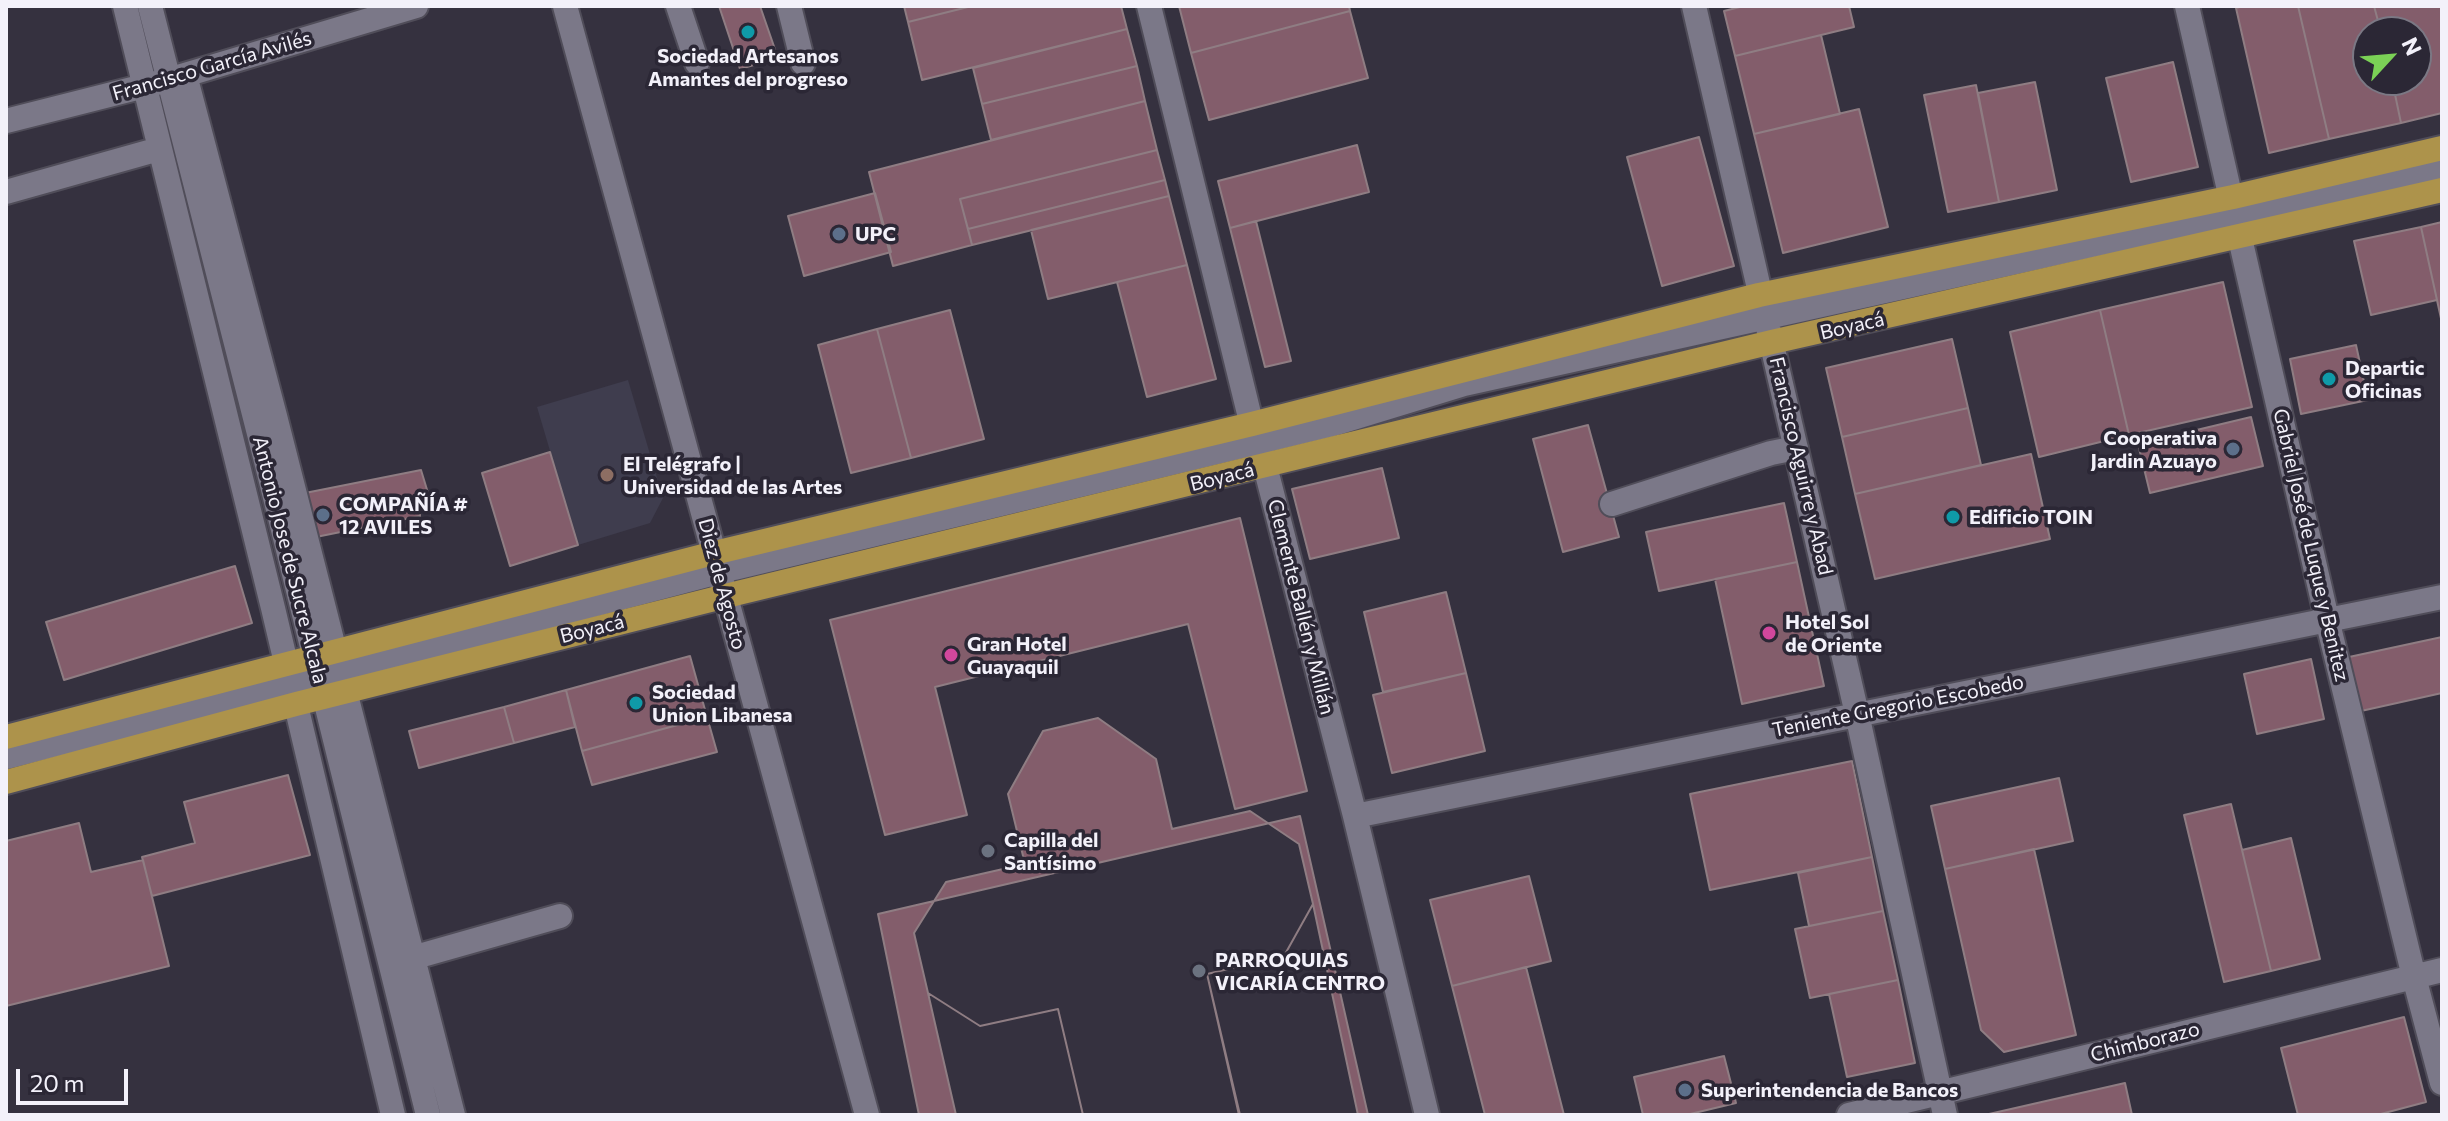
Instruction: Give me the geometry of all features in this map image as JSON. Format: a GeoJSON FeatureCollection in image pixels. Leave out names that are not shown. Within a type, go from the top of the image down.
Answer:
{"type":"FeatureCollection","features":[{"type":"Feature","properties":{"kind":"main road","name":"Boyacá"},"geometry":{"type":"LineString","coordinates":[[6,737],[291,684],[726,596],[1265,466],[1772,342],[2236,217],[2442,148]]}},
{"type":"Feature","properties":{"kind":"main road","name":"Boyacá"},"geometry":{"type":"LineString","coordinates":[[6,782],[291,684],[716,563],[1254,433],[1759,295],[2236,217],[2442,190]]}},
{"type":"Feature","properties":{"kind":"street","name":"Antonio Jose de Sucre Alcala"},"geometry":{"type":"LineString","coordinates":[[125,6],[166,80],[159,149],[393,1115]]}},
{"type":"Feature","properties":{"kind":"street","name":"Antonio Jose de Sucre Alcala"},"geometry":{"type":"LineString","coordinates":[[150,6],[166,80],[329,675],[412,958],[453,1115]]}},
{"type":"Feature","properties":{"kind":"street","name":"Francisco García Avilés"},"geometry":{"type":"LineString","coordinates":[[6,121],[166,80],[416,6]]}},
{"type":"Feature","properties":{"kind":"street","name":"Diez de Agosto"},"geometry":{"type":"LineString","coordinates":[[565,6],[867,1115]]}},
{"type":"Feature","properties":{"kind":"street"},"geometry":{"type":"LineString","coordinates":[[678,6],[697,63]]}},
{"type":"Feature","properties":{"kind":"street"},"geometry":{"type":"LineString","coordinates":[[789,6],[803,63]]}},
{"type":"Feature","properties":{"kind":"street","name":"Clemente Ballén y Millán"},"geometry":{"type":"LineString","coordinates":[[1149,6],[1254,433],[1355,816],[1427,1115]]}},
{"type":"Feature","properties":{"kind":"street","name":"Francisco Aguirre y Abad"},"geometry":{"type":"LineString","coordinates":[[1694,6],[1943,1104]]}},
{"type":"Feature","properties":{"kind":"street","name":"Gabriel José de Luque y Benitez"},"geometry":{"type":"LineString","coordinates":[[2187,6],[2327,619],[2442,1083]]}},
{"type":"Feature","properties":{"kind":"street"},"geometry":{"type":"LineString","coordinates":[[6,192],[159,149]]}},
{"type":"Feature","properties":{"kind":"street","name":"Boyacá"},"geometry":{"type":"LineString","coordinates":[[1254,433],[1330,425],[1464,384],[2236,217],[2442,168]]}},
{"type":"Feature","properties":{"kind":"street"},"geometry":{"type":"LineString","coordinates":[[1612,504],[1771,453],[1796,448]]}},
{"type":"Feature","properties":{"kind":"street","name":"Teniente Gregorio Escobedo"},"geometry":{"type":"LineString","coordinates":[[1355,816],[2442,597]]}},
{"type":"Feature","properties":{"kind":"street","name":"Antonio Jose de Sucre Alcala"},"geometry":{"type":"LineString","coordinates":[[329,675],[428,1115]]}},
{"type":"Feature","properties":{"kind":"street","name":"Boyacá"},"geometry":{"type":"LineString","coordinates":[[6,757],[291,684]]}},
{"type":"Feature","properties":{"kind":"street"},"geometry":{"type":"LineString","coordinates":[[412,958],[560,916]]}},
{"type":"Feature","properties":{"kind":"street","name":"Chimborazo"},"geometry":{"type":"LineString","coordinates":[[1849,1115],[1943,1104],[2442,970]]}},
{"type":"Feature","properties":{"kind":"shaded area","name":"El Telégrafo | Universidad de las Artes"},"geometry":{"type":"Polygon","coordinates":[[[628,380],[663,498],[650,523],[578,545],[537,407],[628,380]]]}},
{"type":"Feature","properties":{"kind":"building","name":"Sociedad Artesanos Amantes del progreso"},"geometry":{"type":"Polygon","coordinates":[[[719,6],[760,6],[778,58],[740,69],[719,6]]]}},
{"type":"Feature","properties":{"kind":"building"},"geometry":{"type":"Polygon","coordinates":[[[904,6],[972,6],[908,22],[904,6]]]}},
{"type":"Feature","properties":{"kind":"building"},"geometry":{"type":"Polygon","coordinates":[[[972,6],[1121,6],[1127,29],[922,80],[908,22],[972,6]]]}},
{"type":"Feature","properties":{"kind":"building"},"geometry":{"type":"Polygon","coordinates":[[[1179,6],[1349,6],[1350,11],[1191,53],[1179,6]]]}},
{"type":"Feature","properties":{"kind":"building"},"geometry":{"type":"Polygon","coordinates":[[[1744,6],[1849,6],[1854,27],[1735,56],[1724,11],[1744,6]]]}},
{"type":"Feature","properties":{"kind":"building"},"geometry":{"type":"Polygon","coordinates":[[[2298,6],[2329,139],[2269,153],[2236,8],[2298,6]]]}},
{"type":"Feature","properties":{"kind":"building"},"geometry":{"type":"Polygon","coordinates":[[[2298,6],[2374,6],[2377,16],[2352,16],[2352,96],[2395,96],[2401,123],[2329,139],[2298,6]]]}},
{"type":"Feature","properties":{"kind":"building"},"geometry":{"type":"Polygon","coordinates":[[[2374,6],[2442,6],[2442,113],[2401,123],[2395,96],[2432,96],[2432,16],[2377,16],[2374,6]]]}},
{"type":"Feature","properties":{"kind":"building"},"geometry":{"type":"Polygon","coordinates":[[[1350,11],[1368,78],[1209,120],[1191,53],[1350,11]]]}},
{"type":"Feature","properties":{"kind":"building"},"geometry":{"type":"Polygon","coordinates":[[[1127,29],[1137,66],[982,104],[973,68],[1127,29]]]}},
{"type":"Feature","properties":{"kind":"building"},"geometry":{"type":"Polygon","coordinates":[[[1821,35],[1840,114],[1754,134],[1735,56],[1821,35]]]}},
{"type":"Feature","properties":{"kind":"building"},"geometry":{"type":"Polygon","coordinates":[[[2173,62],[2198,167],[2131,182],[2106,78],[2173,62]]]}},
{"type":"Feature","properties":{"kind":"building"},"geometry":{"type":"Polygon","coordinates":[[[1137,66],[1145,101],[991,140],[982,104],[1137,66]]]}},
{"type":"Feature","properties":{"kind":"building"},"geometry":{"type":"Polygon","coordinates":[[[2035,82],[2057,190],[1999,202],[1978,93],[2035,82]]]}},
{"type":"Feature","properties":{"kind":"building"},"geometry":{"type":"Polygon","coordinates":[[[1976,85],[1999,202],[1948,212],[1924,95],[1976,85]]]}},
{"type":"Feature","properties":{"kind":"building"},"geometry":{"type":"Polygon","coordinates":[[[1145,101],[1157,150],[960,199],[972,245],[893,266],[869,172],[1145,101]]]}},
{"type":"Feature","properties":{"kind":"building"},"geometry":{"type":"Polygon","coordinates":[[[1859,109],[1888,227],[1783,253],[1754,134],[1859,109]]]}},
{"type":"Feature","properties":{"kind":"building"},"geometry":{"type":"Polygon","coordinates":[[[1699,137],[1734,266],[1662,286],[1627,157],[1699,137]]]}},
{"type":"Feature","properties":{"kind":"building"},"geometry":{"type":"Polygon","coordinates":[[[1357,145],[1369,192],[1230,228],[1218,181],[1357,145]]]}},
{"type":"Feature","properties":{"kind":"building"},"geometry":{"type":"Polygon","coordinates":[[[1157,150],[1165,180],[968,229],[960,199],[1157,150]]]}},
{"type":"Feature","properties":{"kind":"building"},"geometry":{"type":"Polygon","coordinates":[[[1165,180],[1169,196],[972,245],[968,229],[1165,180]]]}},
{"type":"Feature","properties":{"kind":"building","name":"UPC"},"geometry":{"type":"Polygon","coordinates":[[[875,193],[891,252],[804,276],[788,216],[875,193]]]}},
{"type":"Feature","properties":{"kind":"building"},"geometry":{"type":"Polygon","coordinates":[[[1169,196],[1187,265],[1048,299],[1031,230],[1169,196]]]}},
{"type":"Feature","properties":{"kind":"building"},"geometry":{"type":"Polygon","coordinates":[[[1256,221],[1291,361],[1265,367],[1230,228],[1256,221]]]}},
{"type":"Feature","properties":{"kind":"building"},"geometry":{"type":"Polygon","coordinates":[[[2442,222],[2442,323],[2421,227],[2442,222]]]}},
{"type":"Feature","properties":{"kind":"building"},"geometry":{"type":"Polygon","coordinates":[[[2421,227],[2437,300],[2371,315],[2354,241],[2421,227]]]}},
{"type":"Feature","properties":{"kind":"building"},"geometry":{"type":"Polygon","coordinates":[[[1187,265],[1216,379],[1147,397],[1117,282],[1187,265]]]}},
{"type":"Feature","properties":{"kind":"building"},"geometry":{"type":"Polygon","coordinates":[[[2223,282],[2252,407],[2129,435],[2100,310],[2223,282]]]}},
{"type":"Feature","properties":{"kind":"building"},"geometry":{"type":"Polygon","coordinates":[[[950,310],[984,439],[911,458],[877,329],[950,310]]]}},
{"type":"Feature","properties":{"kind":"building"},"geometry":{"type":"Polygon","coordinates":[[[2100,310],[2129,435],[2039,457],[2010,332],[2100,310]]]}},
{"type":"Feature","properties":{"kind":"building"},"geometry":{"type":"Polygon","coordinates":[[[877,329],[911,458],[851,473],[818,345],[877,329]]]}},
{"type":"Feature","properties":{"kind":"building"},"geometry":{"type":"Polygon","coordinates":[[[1952,339],[1968,408],[1842,437],[1826,368],[1952,339]]]}},
{"type":"Feature","properties":{"kind":"building","name":"Departic Oficinas"},"geometry":{"type":"Polygon","coordinates":[[[2356,345],[2368,400],[2301,414],[2290,359],[2356,345]]]}},
{"type":"Feature","properties":{"kind":"building"},"geometry":{"type":"Polygon","coordinates":[[[1968,408],[1981,465],[1855,494],[1842,437],[1968,408]]]}},
{"type":"Feature","properties":{"kind":"building"},"geometry":{"type":"Polygon","coordinates":[[[2251,417],[2263,466],[2150,493],[2138,444],[2251,417]]]}},
{"type":"Feature","properties":{"kind":"building"},"geometry":{"type":"Polygon","coordinates":[[[1588,425],[1619,537],[1563,552],[1533,439],[1588,425]]]}},
{"type":"Feature","properties":{"kind":"building"},"geometry":{"type":"Polygon","coordinates":[[[550,452],[578,545],[510,566],[482,473],[550,452]]]}},
{"type":"Feature","properties":{"kind":"building","name":"Edificio TOIN"},"geometry":{"type":"Polygon","coordinates":[[[2031,454],[2050,539],[1875,579],[1855,494],[2031,454]]]}},
{"type":"Feature","properties":{"kind":"building"},"geometry":{"type":"Polygon","coordinates":[[[1382,468],[1399,538],[1310,559],[1292,489],[1382,468]]]}},
{"type":"Feature","properties":{"kind":"building","name":"COMPAÑÍA # 12 AVILES"},"geometry":{"type":"Polygon","coordinates":[[[421,470],[428,493],[418,495],[420,516],[311,538],[300,494],[421,470]]]}},
{"type":"Feature","properties":{"kind":"building"},"geometry":{"type":"Polygon","coordinates":[[[1784,503],[1797,562],[1659,591],[1646,532],[1784,503]]]}},
{"type":"Feature","properties":{"kind":"building","name":"Gran Hotel Guayaquil"},"geometry":{"type":"Polygon","coordinates":[[[1240,518],[1307,791],[1235,809],[1188,624],[935,687],[967,815],[885,835],[830,620],[1240,518]]]}},
{"type":"Feature","properties":{"kind":"building","name":"Hotel Sol de Oriente"},"geometry":{"type":"Polygon","coordinates":[[[1797,562],[1824,686],[1742,704],[1715,579],[1797,562]]]}},
{"type":"Feature","properties":{"kind":"building"},"geometry":{"type":"Polygon","coordinates":[[[235,566],[252,623],[64,680],[46,622],[235,566]]]}},
{"type":"Feature","properties":{"kind":"building"},"geometry":{"type":"Polygon","coordinates":[[[1446,592],[1466,673],[1383,692],[1364,612],[1446,592]]]}},
{"type":"Feature","properties":{"kind":"building"},"geometry":{"type":"Polygon","coordinates":[[[2442,637],[2442,693],[2361,711],[2349,657],[2442,637]]]}},
{"type":"Feature","properties":{"kind":"building","name":"Sociedad Union Libanesa"},"geometry":{"type":"Polygon","coordinates":[[[690,656],[707,717],[582,751],[566,690],[690,656]]]}},
{"type":"Feature","properties":{"kind":"building"},"geometry":{"type":"Polygon","coordinates":[[[2311,659],[2324,719],[2257,734],[2244,674],[2311,659]]]}},
{"type":"Feature","properties":{"kind":"building"},"geometry":{"type":"Polygon","coordinates":[[[1466,673],[1485,751],[1392,773],[1373,695],[1466,673]]]}},
{"type":"Feature","properties":{"kind":"building"},"geometry":{"type":"Polygon","coordinates":[[[566,690],[575,727],[514,743],[504,707],[566,690]]]}},
{"type":"Feature","properties":{"kind":"building"},"geometry":{"type":"Polygon","coordinates":[[[504,707],[514,743],[419,768],[409,731],[504,707]]]}},
{"type":"Feature","properties":{"kind":"building"},"geometry":{"type":"Polygon","coordinates":[[[707,717],[717,752],[592,785],[582,751],[707,717]]]}},
{"type":"Feature","properties":{"kind":"building"},"geometry":{"type":"Polygon","coordinates":[[[1098,718],[1156,759],[1172,829],[1250,811],[1299,844],[1313,904],[1284,956],[1207,974],[1239,1115],[1083,1115],[1058,1009],[980,1026],[928,993],[914,933],[946,882],[1025,864],[1008,794],[1043,731],[1098,718]]]}},
{"type":"Feature","properties":{"kind":"building"},"geometry":{"type":"Polygon","coordinates":[[[1852,761],[1872,857],[1710,890],[1690,794],[1852,761]]]}},
{"type":"Feature","properties":{"kind":"building"},"geometry":{"type":"Polygon","coordinates":[[[288,775],[310,855],[152,896],[142,857],[195,843],[184,802],[288,775]]]}},
{"type":"Feature","properties":{"kind":"building"},"geometry":{"type":"Polygon","coordinates":[[[2059,778],[2073,841],[1945,869],[1931,806],[2059,778]]]}},
{"type":"Feature","properties":{"kind":"building"},"geometry":{"type":"Polygon","coordinates":[[[2231,804],[2271,971],[2224,982],[2184,815],[2231,804]]]}},
{"type":"Feature","properties":{"kind":"building"},"geometry":{"type":"Polygon","coordinates":[[[1300,816],[1368,1115],[919,1115],[878,914],[1300,816]]]}},
{"type":"Feature","properties":{"kind":"building"},"geometry":{"type":"Polygon","coordinates":[[[79,823],[91,872],[143,860],[169,966],[6,1006],[6,841],[79,823]]]}},
{"type":"Feature","properties":{"kind":"building"},"geometry":{"type":"Polygon","coordinates":[[[2291,838],[2320,959],[2271,971],[2242,850],[2291,838]]]}},
{"type":"Feature","properties":{"kind":"building"},"geometry":{"type":"Polygon","coordinates":[[[2034,849],[2076,1035],[2004,1052],[1981,1030],[1945,869],[2034,849]]]}},
{"type":"Feature","properties":{"kind":"building"},"geometry":{"type":"Polygon","coordinates":[[[1872,857],[1883,911],[1809,926],[1798,873],[1872,857]]]}},
{"type":"Feature","properties":{"kind":"building"},"geometry":{"type":"Polygon","coordinates":[[[1529,876],[1551,961],[1452,986],[1430,900],[1529,876]]]}},
{"type":"Feature","properties":{"kind":"building"},"geometry":{"type":"Polygon","coordinates":[[[1313,904],[1358,1115],[1240,1115],[1207,974],[1284,956],[1313,904]]]}},
{"type":"Feature","properties":{"kind":"building"},"geometry":{"type":"Polygon","coordinates":[[[1883,911],[1898,980],[1810,998],[1795,929],[1883,911]]]}},
{"type":"Feature","properties":{"kind":"building"},"geometry":{"type":"Polygon","coordinates":[[[1526,967],[1564,1115],[1485,1115],[1452,986],[1526,967]]]}},
{"type":"Feature","properties":{"kind":"building"},"geometry":{"type":"Polygon","coordinates":[[[1898,980],[1915,1063],[1847,1077],[1829,994],[1898,980]]]}},
{"type":"Feature","properties":{"kind":"building"},"geometry":{"type":"Polygon","coordinates":[[[928,993],[980,1026],[1058,1009],[1083,1115],[956,1115],[928,993]]]}},
{"type":"Feature","properties":{"kind":"building"},"geometry":{"type":"Polygon","coordinates":[[[2404,1017],[2426,1102],[2377,1115],[2298,1115],[2281,1048],[2404,1017]]]}},
{"type":"Feature","properties":{"kind":"building","name":"Superintendencia de Bancos"},"geometry":{"type":"Polygon","coordinates":[[[1724,1056],[1736,1103],[1686,1115],[1643,1115],[1634,1077],[1724,1056]]]}},
{"type":"Feature","properties":{"kind":"building"},"geometry":{"type":"Polygon","coordinates":[[[2125,1083],[2132,1115],[1989,1114],[2125,1083]]]}},
{"type":"Feature","properties":{"kind":"place","name":"Sociedad Artesanos Amantes del progreso"},"geometry":{"type":"Point","coordinates":[748,32]}},
{"type":"Feature","properties":{"kind":"place","name":"UPC"},"geometry":{"type":"Point","coordinates":[839,234]}},
{"type":"Feature","properties":{"kind":"place","name":"Departic Oficinas"},"geometry":{"type":"Point","coordinates":[2329,379]}},
{"type":"Feature","properties":{"kind":"place","name":"Cooperativa Jardin Azuayo"},"geometry":{"type":"Point","coordinates":[2233,449]}},
{"type":"Feature","properties":{"kind":"place","name":"El Telégrafo | Universidad de las Artes"},"geometry":{"type":"Point","coordinates":[607,475]}},
{"type":"Feature","properties":{"kind":"place","name":"COMPAÑÍA # 12 AVILES"},"geometry":{"type":"Point","coordinates":[323,515]}},
{"type":"Feature","properties":{"kind":"place","name":"Edificio TOIN"},"geometry":{"type":"Point","coordinates":[1953,517]}},
{"type":"Feature","properties":{"kind":"place","name":"Hotel Sol de Oriente"},"geometry":{"type":"Point","coordinates":[1769,633]}},
{"type":"Feature","properties":{"kind":"place","name":"Gran Hotel Guayaquil"},"geometry":{"type":"Point","coordinates":[951,655]}},
{"type":"Feature","properties":{"kind":"place","name":"Sociedad Union Libanesa"},"geometry":{"type":"Point","coordinates":[636,703]}},
{"type":"Feature","properties":{"kind":"place","name":"Capilla del Santísimo"},"geometry":{"type":"Point","coordinates":[988,851]}},
{"type":"Feature","properties":{"kind":"place","name":"PARROQUIAS VICARÍA CENTRO"},"geometry":{"type":"Point","coordinates":[1199,971]}},
{"type":"Feature","properties":{"kind":"place","name":"Superintendencia de Bancos"},"geometry":{"type":"Point","coordinates":[1685,1090]}}]}
